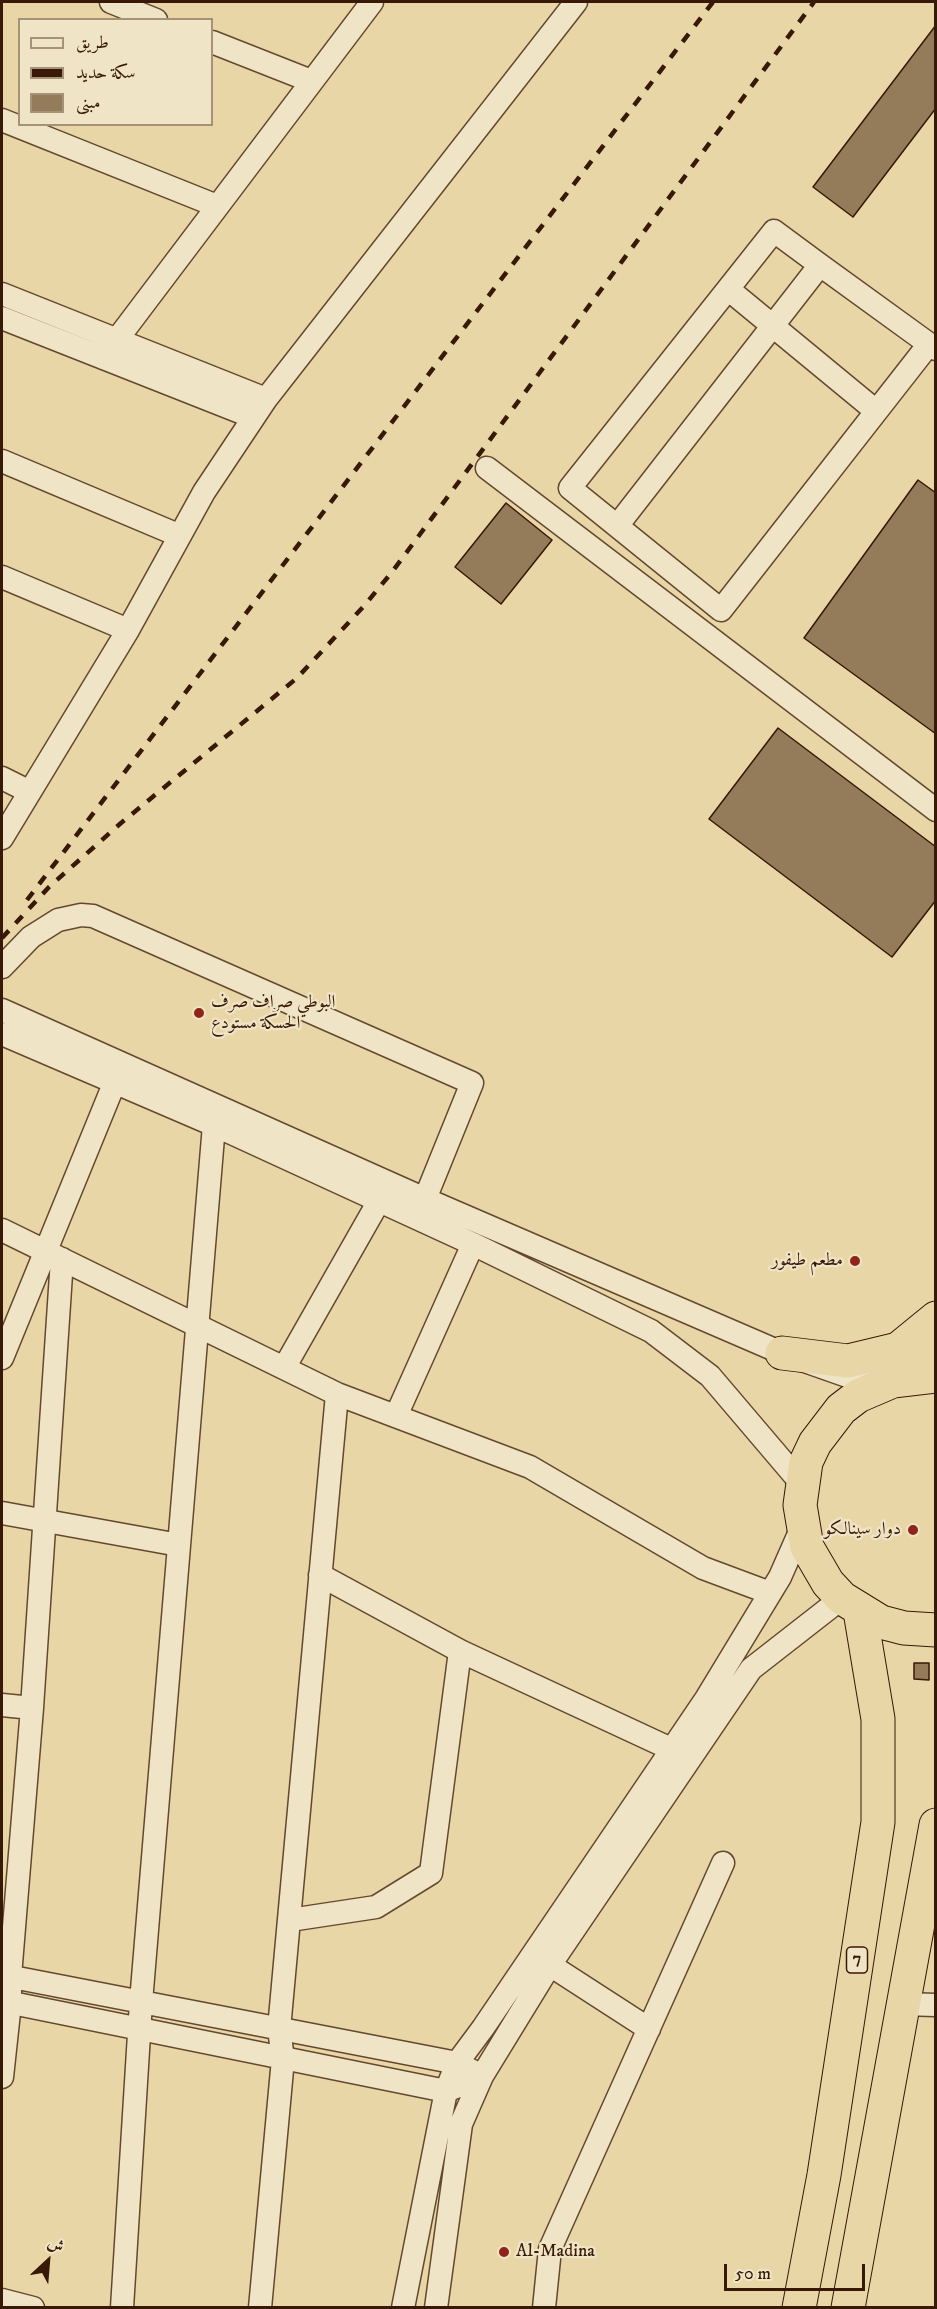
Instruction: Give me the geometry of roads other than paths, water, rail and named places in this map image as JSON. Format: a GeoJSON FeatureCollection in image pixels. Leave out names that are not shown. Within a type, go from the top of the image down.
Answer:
{"type":"FeatureCollection","features":[{"type":"Feature","properties":{"kind":"highway"},"geometry":{"type":"LineString","coordinates":[[782,1353],[848,1362],[898,1349],[936,1318]]}},
{"type":"Feature","properties":{"kind":"highway","name":"7"},"geometry":{"type":"LineString","coordinates":[[936,1349],[849,1403],[826,1425],[815,1443],[801,1483],[802,1527],[816,1566],[851,1604],[881,1622],[904,1628],[936,1630]]}},
{"type":"Feature","properties":{"kind":"highway","name":"7"},"geometry":{"type":"LineString","coordinates":[[884,1383],[936,1376]]}},
{"type":"Feature","properties":{"kind":"highway","name":"7"},"geometry":{"type":"LineString","coordinates":[[799,2307],[824,2175],[879,1822],[878,1719],[851,1604]]}},
{"type":"Feature","properties":{"kind":"highway"},"geometry":{"type":"LineString","coordinates":[[848,2307],[936,1825]]}},
{"type":"Feature","properties":{"kind":"street"},"geometry":{"type":"LineString","coordinates":[[111,2],[151,18]]}},
{"type":"Feature","properties":{"kind":"street"},"geometry":{"type":"LineString","coordinates":[[103,358],[372,2]]}},
{"type":"Feature","properties":{"kind":"street"},"geometry":{"type":"LineString","coordinates":[[2,838],[28,791],[128,630],[178,535],[266,399],[576,2]]}},
{"type":"Feature","properties":{"kind":"street"},"geometry":{"type":"LineString","coordinates":[[213,42],[312,81]]}},
{"type":"Feature","properties":{"kind":"street"},"geometry":{"type":"LineString","coordinates":[[2,120],[217,206]]}},
{"type":"Feature","properties":{"kind":"street"},"geometry":{"type":"LineString","coordinates":[[774,231],[932,347],[876,411],[722,610],[570,488],[728,289],[774,231]]}},
{"type":"Feature","properties":{"kind":"street"},"geometry":{"type":"LineString","coordinates":[[617,526],[820,265]]}},
{"type":"Feature","properties":{"kind":"street"},"geometry":{"type":"LineString","coordinates":[[728,289],[876,411]]}},
{"type":"Feature","properties":{"kind":"street"},"geometry":{"type":"LineString","coordinates":[[2,294],[266,399]]}},
{"type":"Feature","properties":{"kind":"street"},"geometry":{"type":"LineString","coordinates":[[2,318],[254,417]]}},
{"type":"Feature","properties":{"kind":"street"},"geometry":{"type":"LineString","coordinates":[[2,461],[178,535]]}},
{"type":"Feature","properties":{"kind":"street"},"geometry":{"type":"LineString","coordinates":[[488,468],[936,810]]}},
{"type":"Feature","properties":{"kind":"street"},"geometry":{"type":"LineString","coordinates":[[2,577],[128,630]]}},
{"type":"Feature","properties":{"kind":"street"},"geometry":{"type":"LineString","coordinates":[[2,778],[28,791]]}},
{"type":"Feature","properties":{"kind":"street"},"geometry":{"type":"LineString","coordinates":[[2,967],[31,937],[58,920],[81,915],[93,916],[472,1083],[425,1199]]}},
{"type":"Feature","properties":{"kind":"street"},"geometry":{"type":"LineString","coordinates":[[2,1010],[425,1199],[782,1353],[884,1383]]}},
{"type":"Feature","properties":{"kind":"street"},"geometry":{"type":"LineString","coordinates":[[2,1034],[214,1125],[473,1244],[651,1331],[710,1376],[801,1483]]}},
{"type":"Feature","properties":{"kind":"street"},"geometry":{"type":"LineString","coordinates":[[2,1358],[55,1256],[114,1084]]}},
{"type":"Feature","properties":{"kind":"street"},"geometry":{"type":"LineString","coordinates":[[122,2307],[141,2002],[214,1125]]}},
{"type":"Feature","properties":{"kind":"street"},"geometry":{"type":"LineString","coordinates":[[284,1368],[379,1201]]}},
{"type":"Feature","properties":{"kind":"street"},"geometry":{"type":"LineString","coordinates":[[2,1230],[337,1394],[530,1467],[703,1568],[770,1593]]}},
{"type":"Feature","properties":{"kind":"street"},"geometry":{"type":"LineString","coordinates":[[396,1416],[473,1244]]}},
{"type":"Feature","properties":{"kind":"street"},"geometry":{"type":"LineString","coordinates":[[2,2077],[6,1975],[32,1708],[45,1521],[55,1256]]}},
{"type":"Feature","properties":{"kind":"street"},"geometry":{"type":"LineString","coordinates":[[260,2307],[283,2059],[279,2029],[337,1394]]}},
{"type":"Feature","properties":{"kind":"street"},"geometry":{"type":"LineString","coordinates":[[2,1513],[179,1545]]}},
{"type":"Feature","properties":{"kind":"street"},"geometry":{"type":"LineString","coordinates":[[403,2307],[446,2091],[457,2063],[671,1749],[770,1593],[802,1527]]}},
{"type":"Feature","properties":{"kind":"street"},"geometry":{"type":"LineString","coordinates":[[320,1575],[460,1651],[671,1749]]}},
{"type":"Feature","properties":{"kind":"street"},"geometry":{"type":"LineString","coordinates":[[436,2307],[461,2124],[482,2076],[550,1965],[751,1669],[851,1604]]}},
{"type":"Feature","properties":{"kind":"street"},"geometry":{"type":"LineString","coordinates":[[290,1920],[376,1907],[431,1873],[460,1651]]}},
{"type":"Feature","properties":{"kind":"street"},"geometry":{"type":"LineString","coordinates":[[2,1705],[32,1708]]}},
{"type":"Feature","properties":{"kind":"street"},"geometry":{"type":"LineString","coordinates":[[544,2307],[550,2249],[723,1863]]}},
{"type":"Feature","properties":{"kind":"street"},"geometry":{"type":"LineString","coordinates":[[550,1965],[649,2029]]}},
{"type":"Feature","properties":{"kind":"street"},"geometry":{"type":"LineString","coordinates":[[6,1975],[457,2063],[482,2076]]}},
{"type":"Feature","properties":{"kind":"street"},"geometry":{"type":"LineString","coordinates":[[6,2002],[446,2091],[482,2076]]}},
{"type":"Feature","properties":{"kind":"street"},"geometry":{"type":"LineString","coordinates":[[902,2004],[936,2005]]}},
{"type":"Feature","properties":{"kind":"street"},"geometry":{"type":"LineString","coordinates":[[2,2300],[33,2307]]}},
{"type":"Feature","properties":{"kind":"railway"},"geometry":{"type":"LineString","coordinates":[[27,900],[713,2]]}},
{"type":"Feature","properties":{"kind":"railway"},"geometry":{"type":"LineString","coordinates":[[2,938],[49,887],[121,823],[297,678],[364,606],[392,572],[814,2]]}},
{"type":"Feature","properties":{"kind":"place","name":"البوطي صراف صرف الحسكة مستودع"},"geometry":{"type":"Point","coordinates":[199,1013]}},
{"type":"Feature","properties":{"kind":"place","name":"مطعم طيفور"},"geometry":{"type":"Point","coordinates":[855,1261]}},
{"type":"Feature","properties":{"kind":"place","name":"دوار سينالكو"},"geometry":{"type":"Point","coordinates":[913,1530]}},
{"type":"Feature","properties":{"kind":"place","name":"Al-Madina"},"geometry":{"type":"Point","coordinates":[504,2252]}}]}
